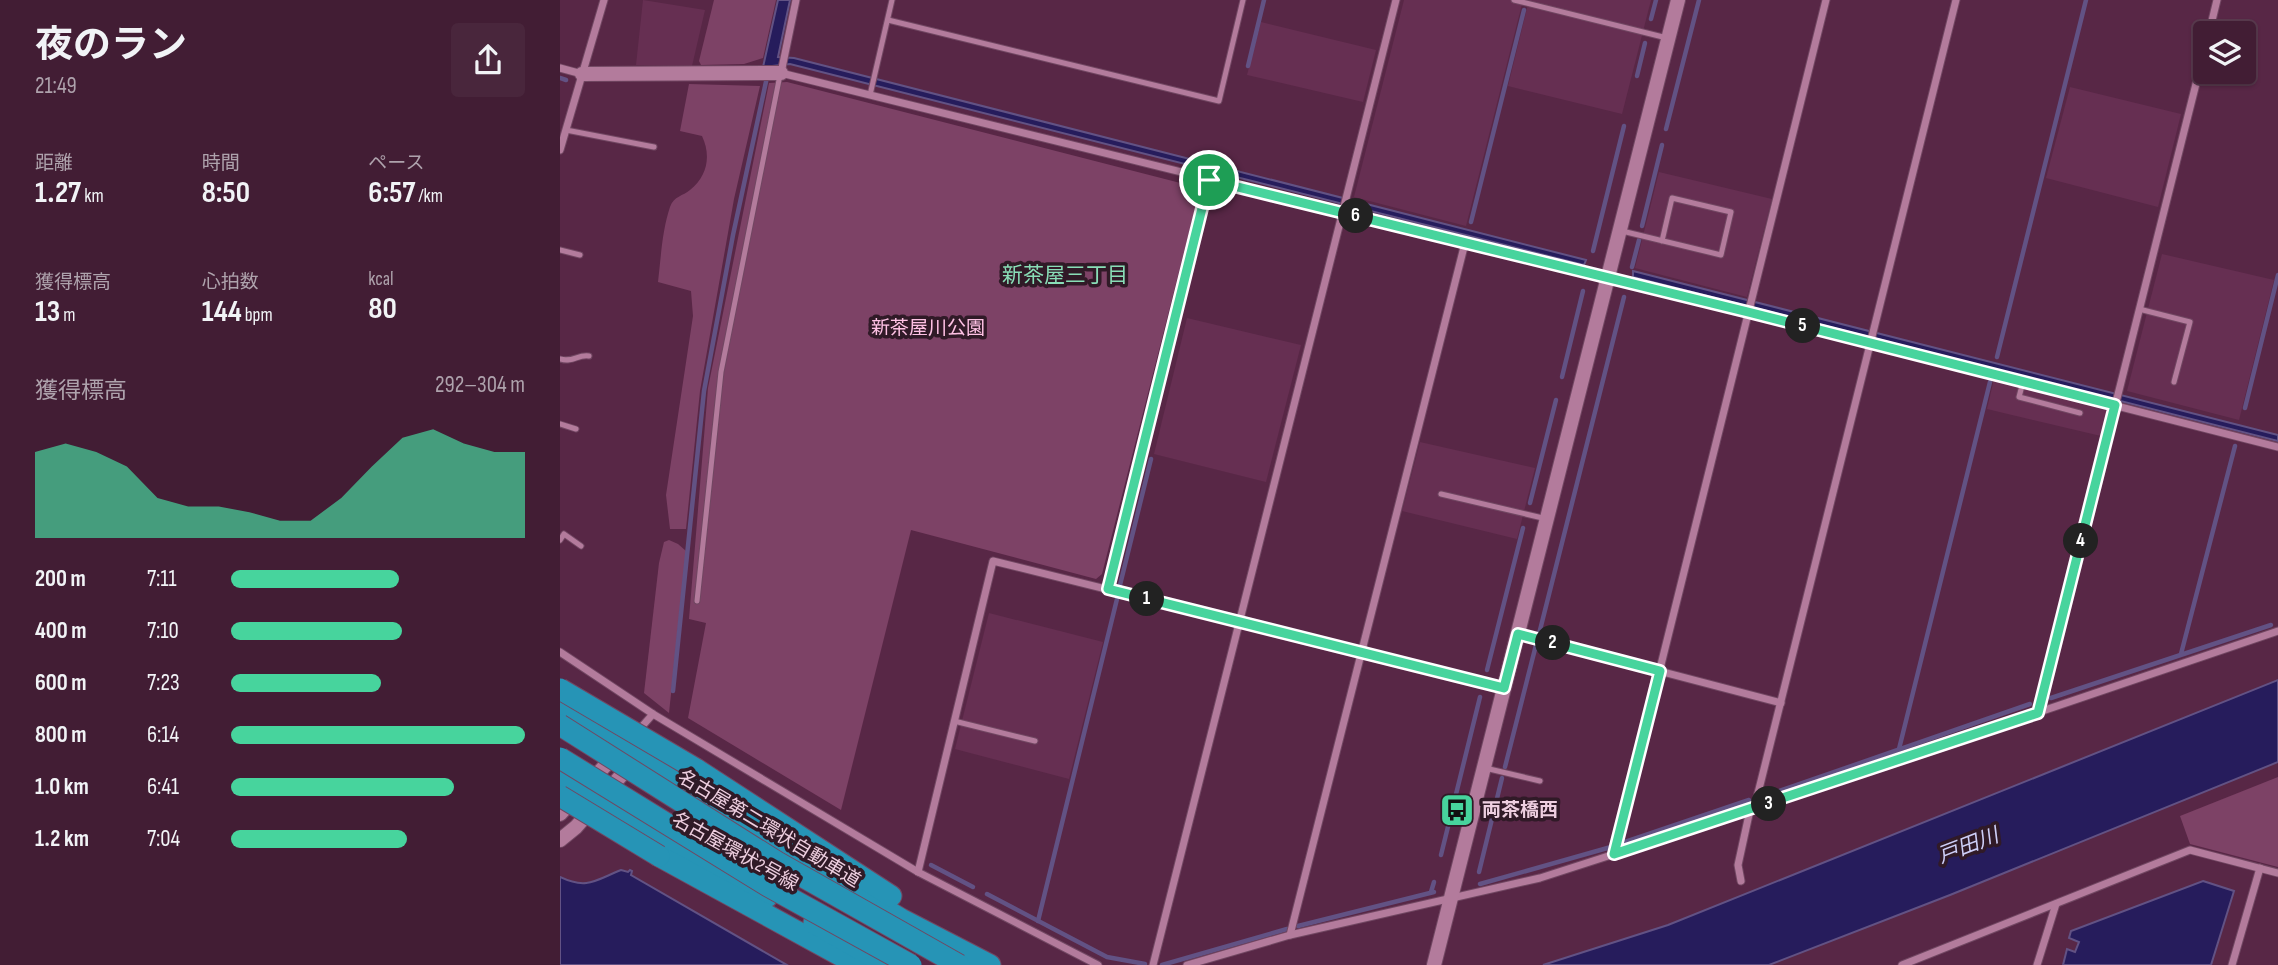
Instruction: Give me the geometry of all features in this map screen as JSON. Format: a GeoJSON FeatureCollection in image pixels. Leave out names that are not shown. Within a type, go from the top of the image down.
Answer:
{"type":"FeatureCollection","features":[{"type":"Feature","properties":{"kind":"highway"},"geometry":{"type":"LineString","coordinates":[[560,689],[696,769],[816,846],[991,965]]}},
{"type":"Feature","properties":{"kind":"highway","name":"名古屋環状2号線"},"geometry":{"type":"LineString","coordinates":[[560,711],[901,919],[991,965]]}},
{"type":"Feature","properties":{"kind":"highway","name":"名古屋第二環状自動車道"},"geometry":{"type":"LineString","coordinates":[[560,725],[777,862],[959,965]]}},
{"type":"Feature","properties":{"kind":"highway"},"geometry":{"type":"LineString","coordinates":[[560,758],[768,886],[912,965]]}},
{"type":"Feature","properties":{"kind":"highway","name":"名古屋環状2号線"},"geometry":{"type":"LineString","coordinates":[[560,777],[888,965]]}},
{"type":"Feature","properties":{"kind":"highway"},"geometry":{"type":"LineString","coordinates":[[560,796],[659,856],[858,965]]}},
{"type":"Feature","properties":{"kind":"street"},"geometry":{"type":"LineString","coordinates":[[560,150],[604,0]]}},
{"type":"Feature","properties":{"kind":"street"},"geometry":{"type":"LineString","coordinates":[[782,70],[796,0]]}},
{"type":"Feature","properties":{"kind":"street"},"geometry":{"type":"LineString","coordinates":[[1153,965],[1396,0]]}},
{"type":"Feature","properties":{"kind":"street"},"geometry":{"type":"LineString","coordinates":[[1434,965],[1678,0]]}},
{"type":"Feature","properties":{"kind":"street"},"geometry":{"type":"LineString","coordinates":[[1614,854],[1826,0]]}},
{"type":"Feature","properties":{"kind":"street"},"geometry":{"type":"LineString","coordinates":[[1741,881],[1738,865],[1956,0]]}},
{"type":"Feature","properties":{"kind":"street"},"geometry":{"type":"LineString","coordinates":[[2212,21],[2217,0]]}},
{"type":"Feature","properties":{"kind":"street"},"geometry":{"type":"LineString","coordinates":[[560,68],[582,74],[782,70],[1209,180],[1343,210],[1607,278],[1749,306],[2023,382],[2115,403],[2278,447]]}},
{"type":"Feature","properties":{"kind":"street"},"geometry":{"type":"LineString","coordinates":[[2038,713],[2196,84]]}},
{"type":"Feature","properties":{"kind":"street"},"geometry":{"type":"LineString","coordinates":[[1108,589],[1209,180]]}},
{"type":"Feature","properties":{"kind":"street"},"geometry":{"type":"LineString","coordinates":[[1290,935],[1465,243]]}},
{"type":"Feature","properties":{"kind":"street"},"geometry":{"type":"LineString","coordinates":[[918,872],[993,561],[1504,688]]}},
{"type":"Feature","properties":{"kind":"street"},"geometry":{"type":"LineString","coordinates":[[1187,965],[1290,935],[1540,878],[1752,810],[2278,631]]}},
{"type":"Feature","properties":{"kind":"street"},"geometry":{"type":"LineString","coordinates":[[1518,634],[1781,702]]}},
{"type":"Feature","properties":{"kind":"street"},"geometry":{"type":"LineString","coordinates":[[560,652],[653,715],[918,872],[1098,965]]}},
{"type":"Feature","properties":{"kind":"street"},"geometry":{"type":"LineString","coordinates":[[560,840],[591,796],[628,754],[653,715]]}},
{"type":"Feature","properties":{"kind":"street"},"geometry":{"type":"LineString","coordinates":[[560,814],[591,796],[628,754]]}},
{"type":"Feature","properties":{"kind":"street"},"geometry":{"type":"LineString","coordinates":[[1902,965],[2190,850],[2278,873]]}},
{"type":"Feature","properties":{"kind":"street"},"geometry":{"type":"LineString","coordinates":[[2232,965],[2260,868]]}},
{"type":"Feature","properties":{"kind":"street"},"geometry":{"type":"LineString","coordinates":[[2037,965],[2056,904]]}},
{"type":"Feature","properties":{"kind":"lane"},"geometry":{"type":"LineString","coordinates":[[871,91],[892,0]]}},
{"type":"Feature","properties":{"kind":"lane"},"geometry":{"type":"LineString","coordinates":[[888,20],[1219,101],[1243,0]]}},
{"type":"Feature","properties":{"kind":"lane"},"geometry":{"type":"LineString","coordinates":[[1514,0],[1668,38]]}},
{"type":"Feature","properties":{"kind":"lane"},"geometry":{"type":"LineString","coordinates":[[697,601],[721,372],[782,70]]}},
{"type":"Feature","properties":{"kind":"lane"},"geometry":{"type":"LineString","coordinates":[[566,130],[654,147]]}},
{"type":"Feature","properties":{"kind":"lane"},"geometry":{"type":"LineString","coordinates":[[1619,230],[1662,241],[1721,254],[1731,212],[1672,198],[1662,241]]}},
{"type":"Feature","properties":{"kind":"lane"},"geometry":{"type":"LineString","coordinates":[[560,250],[580,255]]}},
{"type":"Feature","properties":{"kind":"lane"},"geometry":{"type":"LineString","coordinates":[[2139,309],[2190,322],[2174,382]]}},
{"type":"Feature","properties":{"kind":"lane"},"geometry":{"type":"LineString","coordinates":[[560,359],[569,362],[584,355],[589,356]]}},
{"type":"Feature","properties":{"kind":"lane"},"geometry":{"type":"LineString","coordinates":[[2023,382],[2019,397],[2080,413]]}},
{"type":"Feature","properties":{"kind":"lane"},"geometry":{"type":"LineString","coordinates":[[560,424],[576,429]]}},
{"type":"Feature","properties":{"kind":"lane"},"geometry":{"type":"LineString","coordinates":[[1441,494],[1547,519]]}},
{"type":"Feature","properties":{"kind":"lane"},"geometry":{"type":"LineString","coordinates":[[560,540],[564,534],[581,546]]}},
{"type":"Feature","properties":{"kind":"lane"},"geometry":{"type":"LineString","coordinates":[[954,721],[1035,741]]}},
{"type":"Feature","properties":{"kind":"lane"},"geometry":{"type":"LineString","coordinates":[[1484,768],[1540,781]]}},
{"type":"Feature","properties":{"kind":"shaded area"},"geometry":{"type":"Polygon","coordinates":[[[643,0],[705,10],[692,66],[636,65],[643,0]]]}},
{"type":"Feature","properties":{"kind":"shaded area"},"geometry":{"type":"Polygon","coordinates":[[[1404,0],[1523,0],[1466,226],[1354,197],[1404,0]]]}},
{"type":"Feature","properties":{"kind":"shaded area"},"geometry":{"type":"Polygon","coordinates":[[[1529,0],[1651,0],[1622,114],[1508,86],[1529,0]]]}},
{"type":"Feature","properties":{"kind":"shaded area"},"geometry":{"type":"Polygon","coordinates":[[[1261,22],[1376,50],[1363,102],[1247,75],[1261,22]]]}},
{"type":"Feature","properties":{"kind":"shaded area"},"geometry":{"type":"Polygon","coordinates":[[[2070,87],[2181,114],[2158,207],[2046,178],[2070,87]]]}},
{"type":"Feature","properties":{"kind":"shaded area"},"geometry":{"type":"Polygon","coordinates":[[[1659,172],[1772,199],[1747,297],[1635,268],[1659,172]]]}},
{"type":"Feature","properties":{"kind":"shaded area"},"geometry":{"type":"Polygon","coordinates":[[[2162,254],[2274,280],[2239,420],[2127,391],[2162,254]]]}},
{"type":"Feature","properties":{"kind":"shaded area"},"geometry":{"type":"Polygon","coordinates":[[[1187,318],[1301,345],[1266,482],[1154,454],[1187,318]]]}},
{"type":"Feature","properties":{"kind":"shaded area"},"geometry":{"type":"Polygon","coordinates":[[[1994,379],[2105,408],[2108,412],[2101,436],[1987,409],[1994,379]]]}},
{"type":"Feature","properties":{"kind":"shaded area"},"geometry":{"type":"Polygon","coordinates":[[[1420,442],[1535,468],[1517,539],[1402,511],[1420,442]]]}},
{"type":"Feature","properties":{"kind":"shaded area"},"geometry":{"type":"Polygon","coordinates":[[[989,613],[1103,642],[1069,779],[955,749],[989,613]]]}},
{"type":"Feature","properties":{"kind":"green space"},"geometry":{"type":"Polygon","coordinates":[[[714,0],[776,0],[763,58],[744,64],[701,65],[699,61],[714,0]]]}},
{"type":"Feature","properties":{"kind":"green space","name":"新茶屋川公園"},"geometry":{"type":"Polygon","coordinates":[[[787,82],[1196,187],[1199,193],[1102,574],[1096,579],[911,530],[841,810],[688,718],[706,623],[689,619],[708,388],[769,83],[787,82]]]}},
{"type":"Feature","properties":{"kind":"green space"},"geometry":{"type":"Polygon","coordinates":[[[689,84],[760,86],[734,199],[700,391],[686,529],[670,529],[666,495],[693,316],[691,291],[658,282],[663,235],[670,207],[676,198],[696,184],[706,165],[702,136],[680,131],[689,84]]]}},
{"type":"Feature","properties":{"kind":"green space"},"geometry":{"type":"Polygon","coordinates":[[[669,540],[686,551],[669,713],[644,693],[659,563],[664,542],[669,540]]]}},
{"type":"Feature","properties":{"kind":"green space"},"geometry":{"type":"Polygon","coordinates":[[[2278,777],[2278,867],[2190,844],[2180,816],[2278,777]]]}},
{"type":"Feature","properties":{"kind":"water"},"geometry":{"type":"Polygon","coordinates":[[[778,0],[790,0],[778,57],[794,58],[1586,260],[1584,265],[790,64],[763,67],[778,0]]]}},
{"type":"Feature","properties":{"kind":"water"},"geometry":{"type":"Polygon","coordinates":[[[1633,271],[2278,435],[2278,441],[1633,277],[1633,271]]]}},
{"type":"Feature","properties":{"kind":"water","name":"戸田川"},"geometry":{"type":"Polygon","coordinates":[[[2278,680],[2278,762],[1950,895],[1769,965],[1543,965],[1668,925],[2278,680]]]}},
{"type":"Feature","properties":{"kind":"water"},"geometry":{"type":"Polygon","coordinates":[[[621,870],[632,871],[631,875],[787,965],[560,965],[560,877],[585,883],[621,870]]]}},
{"type":"Feature","properties":{"kind":"water"},"geometry":{"type":"Polygon","coordinates":[[[2203,881],[2234,891],[2211,965],[2063,965],[2067,949],[2075,952],[2079,942],[2069,938],[2071,931],[2203,881]]]}},
{"type":"Feature","properties":{"kind":"waterway"},"geometry":{"type":"LineString","coordinates":[[1248,66],[1264,0]]}},
{"type":"Feature","properties":{"kind":"waterway"},"geometry":{"type":"LineString","coordinates":[[1651,19],[1656,0]]}},
{"type":"Feature","properties":{"kind":"waterway"},"geometry":{"type":"LineString","coordinates":[[1666,129],[1699,0]]}},
{"type":"Feature","properties":{"kind":"waterway"},"geometry":{"type":"LineString","coordinates":[[1997,357],[2086,0]]}},
{"type":"Feature","properties":{"kind":"waterway"},"geometry":{"type":"LineString","coordinates":[[1471,222],[1524,10]]}},
{"type":"Feature","properties":{"kind":"waterway"},"geometry":{"type":"LineString","coordinates":[[1637,76],[1645,43]]}},
{"type":"Feature","properties":{"kind":"waterway"},"geometry":{"type":"LineString","coordinates":[[673,691],[704,391],[733,235],[767,77]]}},
{"type":"Feature","properties":{"kind":"waterway"},"geometry":{"type":"LineString","coordinates":[[560,78],[566,80]]}},
{"type":"Feature","properties":{"kind":"waterway"},"geometry":{"type":"LineString","coordinates":[[1593,251],[1624,126]]}},
{"type":"Feature","properties":{"kind":"waterway"},"geometry":{"type":"LineString","coordinates":[[1642,226],[1662,145]]}},
{"type":"Feature","properties":{"kind":"waterway"},"geometry":{"type":"LineString","coordinates":[[1632,267],[1639,240]]}},
{"type":"Feature","properties":{"kind":"waterway"},"geometry":{"type":"LineString","coordinates":[[2245,408],[2278,275]]}},
{"type":"Feature","properties":{"kind":"waterway"},"geometry":{"type":"LineString","coordinates":[[1562,377],[1583,291]]}},
{"type":"Feature","properties":{"kind":"waterway"},"geometry":{"type":"LineString","coordinates":[[1539,634],[1624,297]]}},
{"type":"Feature","properties":{"kind":"waterway"},"geometry":{"type":"LineString","coordinates":[[1899,749],[1990,382]]}},
{"type":"Feature","properties":{"kind":"waterway"},"geometry":{"type":"LineString","coordinates":[[1530,503],[1556,400]]}},
{"type":"Feature","properties":{"kind":"waterway"},"geometry":{"type":"LineString","coordinates":[[2181,654],[2235,446]]}},
{"type":"Feature","properties":{"kind":"waterway"},"geometry":{"type":"LineString","coordinates":[[1120,585],[1151,459]]}},
{"type":"Feature","properties":{"kind":"waterway"},"geometry":{"type":"LineString","coordinates":[[1487,670],[1523,528]]}},
{"type":"Feature","properties":{"kind":"waterway"},"geometry":{"type":"LineString","coordinates":[[1038,921],[1117,599]]}},
{"type":"Feature","properties":{"kind":"waterway"},"geometry":{"type":"LineString","coordinates":[[2051,698],[2271,625]]}},
{"type":"Feature","properties":{"kind":"waterway"},"geometry":{"type":"LineString","coordinates":[[1505,767],[1536,645]]}},
{"type":"Feature","properties":{"kind":"waterway"},"geometry":{"type":"LineString","coordinates":[[1441,855],[1480,697]]}},
{"type":"Feature","properties":{"kind":"waterway"},"geometry":{"type":"LineString","coordinates":[[1765,796],[2030,704]]}},
{"type":"Feature","properties":{"kind":"waterway"},"geometry":{"type":"LineString","coordinates":[[1479,872],[1502,778]]}},
{"type":"Feature","properties":{"kind":"waterway"},"geometry":{"type":"LineString","coordinates":[[1622,843],[1749,800]]}},
{"type":"Feature","properties":{"kind":"waterway"},"geometry":{"type":"LineString","coordinates":[[1480,884],[1611,847]]}},
{"type":"Feature","properties":{"kind":"waterway"},"geometry":{"type":"LineString","coordinates":[[931,865],[973,887]]}},
{"type":"Feature","properties":{"kind":"waterway"},"geometry":{"type":"LineString","coordinates":[[1431,892],[1434,882]]}},
{"type":"Feature","properties":{"kind":"waterway"},"geometry":{"type":"LineString","coordinates":[[1298,926],[1434,892]]}},
{"type":"Feature","properties":{"kind":"waterway"},"geometry":{"type":"LineString","coordinates":[[987,894],[1107,957],[1145,964]]}},
{"type":"Feature","properties":{"kind":"waterway"},"geometry":{"type":"LineString","coordinates":[[1162,965],[1287,929]]}},
{"type":"Feature","properties":{"kind":"place","name":"両茶橋西"},"geometry":{"type":"Point","coordinates":[1457,810]}},
{"type":"Feature","properties":{"kind":"district","name":"新茶屋三丁目"},"geometry":{"type":"Point","coordinates":[1065,275]}},
{"type":"Feature","properties":{"kind":"route"},"geometry":{"type":"LineString","coordinates":[[1209,180],[2115,405],[2038,713],[1614,854],[1660,671],[1518,634],[1504,688],[1108,589],[1209,180]]}}]}
